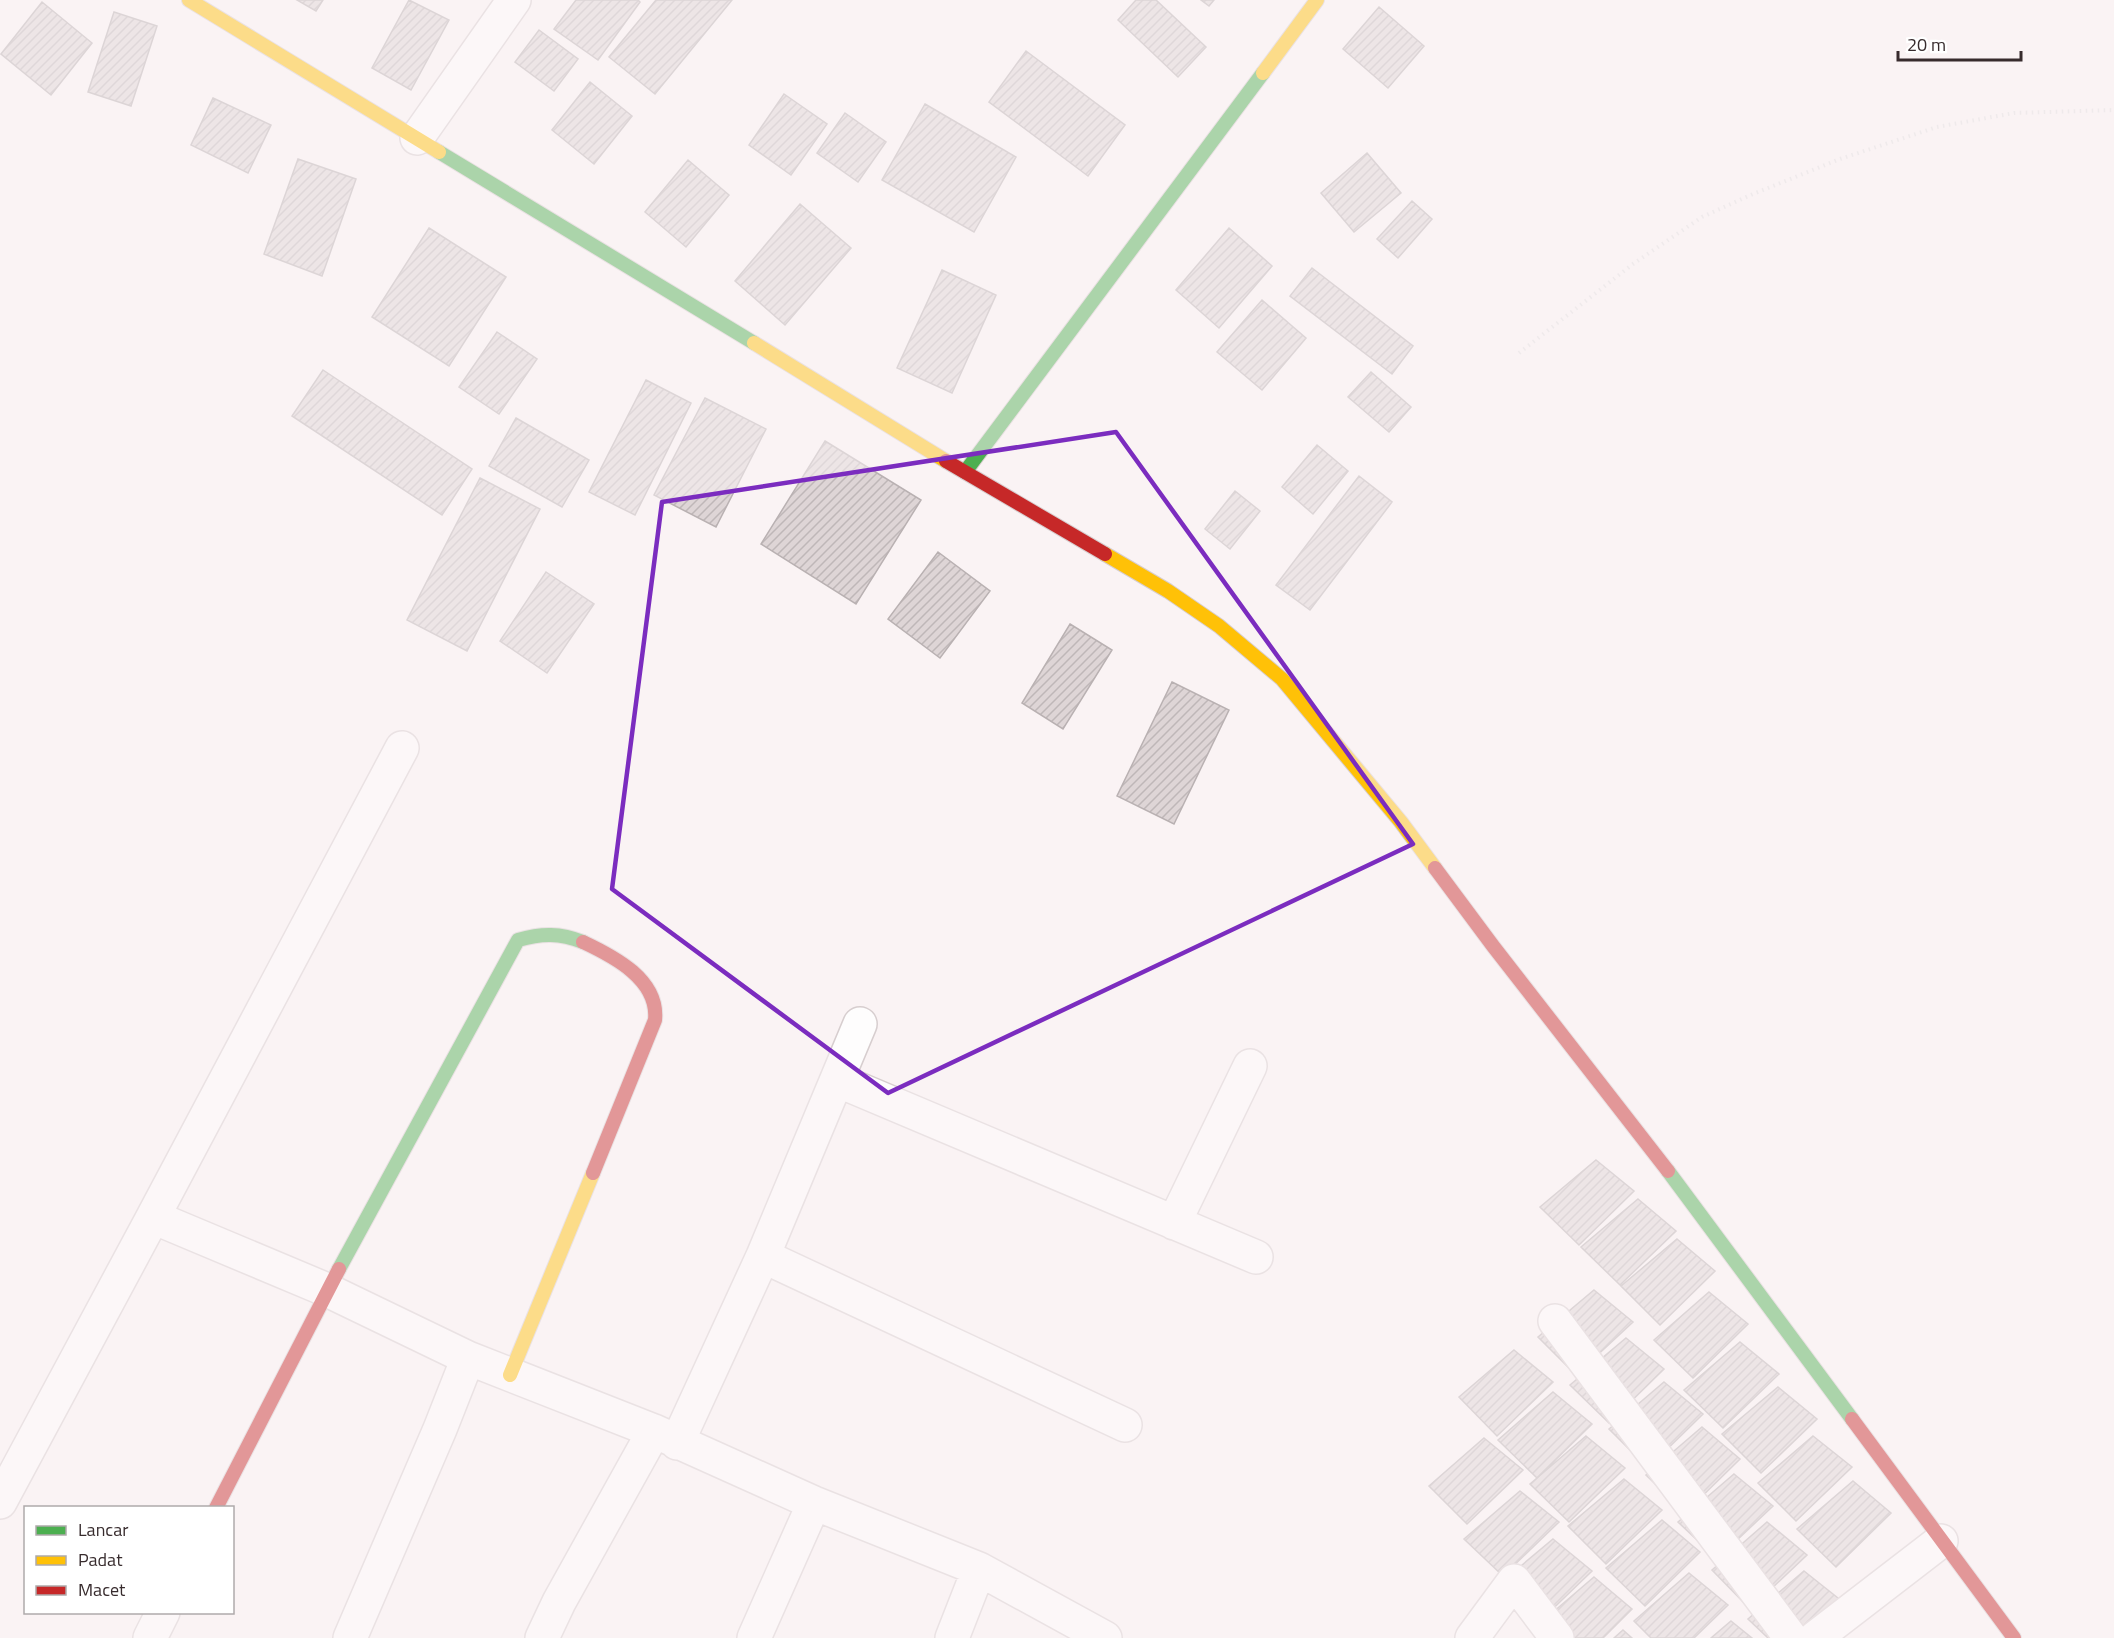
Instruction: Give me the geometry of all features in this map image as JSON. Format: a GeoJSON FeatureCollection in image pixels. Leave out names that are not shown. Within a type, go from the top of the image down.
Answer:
{"type":"FeatureCollection","features":[{"type":"Feature","properties":{"kind":"street"},"geometry":{"type":"LineString","coordinates":[[189,0],[965,472],[1168,591],[1219,626],[1282,679],[1401,822],[1493,946],[1648,1144],[2014,1638]]}},
{"type":"Feature","properties":{"kind":"street"},"geometry":{"type":"LineString","coordinates":[[417,138],[514,0]]}},
{"type":"Feature","properties":{"kind":"street"},"geometry":{"type":"LineString","coordinates":[[965,472],[1317,0]]}},
{"type":"Feature","properties":{"kind":"street"},"geometry":{"type":"LineString","coordinates":[[0,1502],[402,748]]}},
{"type":"Feature","properties":{"kind":"street"},"geometry":{"type":"LineString","coordinates":[[217,1506],[327,1290],[518,940],[548,934],[576,937],[616,960],[638,976],[656,1005],[654,1020],[510,1375]]}},
{"type":"Feature","properties":{"kind":"street"},"geometry":{"type":"LineString","coordinates":[[542,1638],[559,1602],[665,1437],[763,1256],[860,1024]]}},
{"type":"Feature","properties":{"kind":"street"},"geometry":{"type":"LineString","coordinates":[[1174,1223],[1250,1066]]}},
{"type":"Feature","properties":{"kind":"street"},"geometry":{"type":"LineString","coordinates":[[837,1080],[1257,1257]]}},
{"type":"Feature","properties":{"kind":"street"},"geometry":{"type":"LineString","coordinates":[[153,1217],[327,1290],[468,1358],[665,1437],[814,1503],[979,1569],[1105,1638]]}},
{"type":"Feature","properties":{"kind":"street"},"geometry":{"type":"LineString","coordinates":[[763,1256],[1125,1425]]}},
{"type":"Feature","properties":{"kind":"street"},"geometry":{"type":"LineString","coordinates":[[1555,1321],[1791,1638]]}},
{"type":"Feature","properties":{"kind":"street"},"geometry":{"type":"LineString","coordinates":[[350,1638],[468,1358]]}},
{"type":"Feature","properties":{"kind":"street"},"geometry":{"type":"LineString","coordinates":[[754,1638],[814,1503]]}},
{"type":"Feature","properties":{"kind":"street"},"geometry":{"type":"LineString","coordinates":[[1815,1638],[1941,1541]]}},
{"type":"Feature","properties":{"kind":"street"},"geometry":{"type":"LineString","coordinates":[[952,1638],[979,1569]]}},
{"type":"Feature","properties":{"kind":"street"},"geometry":{"type":"LineString","coordinates":[[1472,1638],[1514,1581],[1557,1638]]}},
{"type":"Feature","properties":{"kind":"street"},"geometry":{"type":"LineString","coordinates":[[150,1638],[162,1614]]}},
{"type":"Feature","properties":{"kind":"path"},"geometry":{"type":"LineString","coordinates":[[1519,353],[1633,264],[1702,217],[1753,194],[1840,159],[1937,127],[2014,113],[2114,110]]}},
{"type":"Feature","properties":{"kind":"highlighted area"},"geometry":{"type":"Polygon","coordinates":[[[1116,432],[1413,844],[888,1093],[612,889],[662,502],[1116,432]]]}},
{"type":"Feature","properties":{"kind":"building"},"geometry":{"type":"Polygon","coordinates":[[[297,0],[323,0],[316,11],[297,0]]]}},
{"type":"Feature","properties":{"kind":"building"},"geometry":{"type":"Polygon","coordinates":[[[409,0],[449,20],[411,90],[372,68],[409,0]]]}},
{"type":"Feature","properties":{"kind":"building"},"geometry":{"type":"Polygon","coordinates":[[[576,0],[638,0],[640,2],[598,60],[554,29],[576,0]]]}},
{"type":"Feature","properties":{"kind":"building"},"geometry":{"type":"Polygon","coordinates":[[[656,0],[732,0],[655,94],[609,57],[656,0]]]}},
{"type":"Feature","properties":{"kind":"building"},"geometry":{"type":"Polygon","coordinates":[[[1136,0],[1156,0],[1206,47],[1178,77],[1118,20],[1136,0]]]}},
{"type":"Feature","properties":{"kind":"building"},"geometry":{"type":"Polygon","coordinates":[[[1201,0],[1214,0],[1209,6],[1201,0]]]}},
{"type":"Feature","properties":{"kind":"building"},"geometry":{"type":"Polygon","coordinates":[[[42,2],[92,43],[51,95],[1,54],[42,2]]]}},
{"type":"Feature","properties":{"kind":"building"},"geometry":{"type":"Polygon","coordinates":[[[1379,7],[1424,46],[1388,88],[1343,49],[1379,7]]]}},
{"type":"Feature","properties":{"kind":"building"},"geometry":{"type":"Polygon","coordinates":[[[114,12],[157,26],[131,106],[88,92],[114,12]]]}},
{"type":"Feature","properties":{"kind":"building"},"geometry":{"type":"Polygon","coordinates":[[[539,30],[578,59],[554,91],[515,62],[539,30]]]}},
{"type":"Feature","properties":{"kind":"building"},"geometry":{"type":"Polygon","coordinates":[[[1026,51],[1125,125],[1088,176],[989,102],[1026,51]]]}},
{"type":"Feature","properties":{"kind":"building"},"geometry":{"type":"Polygon","coordinates":[[[590,82],[632,116],[594,164],[552,130],[590,82]]]}},
{"type":"Feature","properties":{"kind":"building"},"geometry":{"type":"Polygon","coordinates":[[[784,94],[827,124],[791,175],[749,145],[784,94]]]}},
{"type":"Feature","properties":{"kind":"building"},"geometry":{"type":"Polygon","coordinates":[[[213,98],[271,125],[248,173],[191,145],[213,98]]]}},
{"type":"Feature","properties":{"kind":"building"},"geometry":{"type":"Polygon","coordinates":[[[925,104],[1016,157],[974,232],[882,180],[925,104]]]}},
{"type":"Feature","properties":{"kind":"building"},"geometry":{"type":"Polygon","coordinates":[[[845,113],[886,142],[858,182],[817,153],[845,113]]]}},
{"type":"Feature","properties":{"kind":"building"},"geometry":{"type":"Polygon","coordinates":[[[1367,153],[1401,193],[1354,232],[1321,193],[1367,153]]]}},
{"type":"Feature","properties":{"kind":"building"},"geometry":{"type":"Polygon","coordinates":[[[298,159],[356,179],[322,276],[264,254],[298,159]]]}},
{"type":"Feature","properties":{"kind":"building"},"geometry":{"type":"Polygon","coordinates":[[[688,160],[729,195],[686,247],[645,212],[688,160]]]}},
{"type":"Feature","properties":{"kind":"building"},"geometry":{"type":"Polygon","coordinates":[[[1412,201],[1432,219],[1398,258],[1377,239],[1412,201]]]}},
{"type":"Feature","properties":{"kind":"building"},"geometry":{"type":"Polygon","coordinates":[[[800,204],[851,248],[785,325],[735,281],[800,204]]]}},
{"type":"Feature","properties":{"kind":"building"},"geometry":{"type":"Polygon","coordinates":[[[429,228],[506,277],[449,366],[372,317],[429,228]]]}},
{"type":"Feature","properties":{"kind":"building"},"geometry":{"type":"Polygon","coordinates":[[[1229,228],[1272,266],[1219,328],[1176,290],[1229,228]]]}},
{"type":"Feature","properties":{"kind":"building"},"geometry":{"type":"Polygon","coordinates":[[[1312,268],[1413,346],[1392,374],[1290,296],[1312,268]]]}},
{"type":"Feature","properties":{"kind":"building"},"geometry":{"type":"Polygon","coordinates":[[[942,270],[996,295],[952,393],[897,368],[942,270]]]}},
{"type":"Feature","properties":{"kind":"building"},"geometry":{"type":"Polygon","coordinates":[[[1262,300],[1306,338],[1262,390],[1217,352],[1262,300]]]}},
{"type":"Feature","properties":{"kind":"building"},"geometry":{"type":"Polygon","coordinates":[[[497,332],[537,359],[499,414],[459,387],[497,332]]]}},
{"type":"Feature","properties":{"kind":"building"},"geometry":{"type":"Polygon","coordinates":[[[323,370],[472,469],[442,515],[292,416],[323,370]]]}},
{"type":"Feature","properties":{"kind":"building"},"geometry":{"type":"Polygon","coordinates":[[[1371,372],[1411,407],[1389,432],[1348,397],[1371,372]]]}},
{"type":"Feature","properties":{"kind":"building"},"geometry":{"type":"Polygon","coordinates":[[[646,380],[691,403],[635,515],[589,492],[646,380]]]}},
{"type":"Feature","properties":{"kind":"building"},"geometry":{"type":"Polygon","coordinates":[[[705,398],[766,429],[716,527],[654,495],[705,398]]]}},
{"type":"Feature","properties":{"kind":"building"},"geometry":{"type":"Polygon","coordinates":[[[516,418],[589,460],[562,507],[489,466],[516,418]]]}},
{"type":"Feature","properties":{"kind":"building"},"geometry":{"type":"Polygon","coordinates":[[[825,441],[921,500],[856,604],[761,544],[825,441]]]}},
{"type":"Feature","properties":{"kind":"building"},"geometry":{"type":"Polygon","coordinates":[[[1317,445],[1348,471],[1313,514],[1282,487],[1317,445]]]}},
{"type":"Feature","properties":{"kind":"building"},"geometry":{"type":"Polygon","coordinates":[[[1359,476],[1392,502],[1310,610],[1276,585],[1359,476]]]}},
{"type":"Feature","properties":{"kind":"building"},"geometry":{"type":"Polygon","coordinates":[[[480,478],[540,509],[467,651],[407,620],[480,478]]]}},
{"type":"Feature","properties":{"kind":"building"},"geometry":{"type":"Polygon","coordinates":[[[1235,491],[1260,511],[1230,549],[1205,529],[1235,491]]]}},
{"type":"Feature","properties":{"kind":"building"},"geometry":{"type":"Polygon","coordinates":[[[938,552],[990,591],[940,658],[888,619],[938,552]]]}},
{"type":"Feature","properties":{"kind":"building"},"geometry":{"type":"Polygon","coordinates":[[[546,572],[594,604],[547,673],[500,641],[546,572]]]}},
{"type":"Feature","properties":{"kind":"building"},"geometry":{"type":"Polygon","coordinates":[[[1070,624],[1112,650],[1063,729],[1022,703],[1070,624]]]}},
{"type":"Feature","properties":{"kind":"building"},"geometry":{"type":"Polygon","coordinates":[[[1172,682],[1229,710],[1174,824],[1117,796],[1172,682]]]}},
{"type":"Feature","properties":{"kind":"building"},"geometry":{"type":"Polygon","coordinates":[[[1596,1160],[1634,1191],[1579,1245],[1540,1207],[1596,1160]]]}},
{"type":"Feature","properties":{"kind":"building"},"geometry":{"type":"Polygon","coordinates":[[[1638,1199],[1676,1231],[1620,1285],[1581,1247],[1638,1199]]]}},
{"type":"Feature","properties":{"kind":"building"},"geometry":{"type":"Polygon","coordinates":[[[1677,1239],[1715,1271],[1660,1325],[1621,1286],[1677,1239]]]}},
{"type":"Feature","properties":{"kind":"building"},"geometry":{"type":"Polygon","coordinates":[[[1594,1290],[1633,1322],[1576,1375],[1538,1337],[1594,1290]]]}},
{"type":"Feature","properties":{"kind":"building"},"geometry":{"type":"Polygon","coordinates":[[[1709,1292],[1748,1324],[1693,1378],[1654,1340],[1709,1292]]]}},
{"type":"Feature","properties":{"kind":"building"},"geometry":{"type":"Polygon","coordinates":[[[1626,1338],[1664,1369],[1609,1423],[1570,1385],[1626,1338]]]}},
{"type":"Feature","properties":{"kind":"building"},"geometry":{"type":"Polygon","coordinates":[[[1740,1342],[1779,1374],[1723,1428],[1684,1390],[1740,1342]]]}},
{"type":"Feature","properties":{"kind":"building"},"geometry":{"type":"Polygon","coordinates":[[[1514,1350],[1553,1382],[1497,1436],[1459,1397],[1514,1350]]]}},
{"type":"Feature","properties":{"kind":"building"},"geometry":{"type":"Polygon","coordinates":[[[1664,1382],[1703,1414],[1648,1468],[1609,1429],[1664,1382]]]}},
{"type":"Feature","properties":{"kind":"building"},"geometry":{"type":"Polygon","coordinates":[[[1778,1387],[1817,1419],[1761,1473],[1722,1434],[1778,1387]]]}},
{"type":"Feature","properties":{"kind":"building"},"geometry":{"type":"Polygon","coordinates":[[[1553,1392],[1592,1424],[1537,1478],[1498,1440],[1553,1392]]]}},
{"type":"Feature","properties":{"kind":"building"},"geometry":{"type":"Polygon","coordinates":[[[1702,1427],[1740,1459],[1685,1513],[1646,1475],[1702,1427]]]}},
{"type":"Feature","properties":{"kind":"building"},"geometry":{"type":"Polygon","coordinates":[[[1586,1436],[1625,1468],[1569,1522],[1530,1484],[1586,1436]]]}},
{"type":"Feature","properties":{"kind":"building"},"geometry":{"type":"Polygon","coordinates":[[[1813,1436],[1852,1467],[1796,1521],[1758,1483],[1813,1436]]]}},
{"type":"Feature","properties":{"kind":"building"},"geometry":{"type":"Polygon","coordinates":[[[1484,1438],[1523,1470],[1467,1524],[1429,1486],[1484,1438]]]}},
{"type":"Feature","properties":{"kind":"building"},"geometry":{"type":"Polygon","coordinates":[[[1734,1474],[1773,1506],[1717,1559],[1678,1522],[1734,1474]]]}},
{"type":"Feature","properties":{"kind":"building"},"geometry":{"type":"Polygon","coordinates":[[[1624,1479],[1662,1510],[1606,1564],[1568,1526],[1624,1479]]]}},
{"type":"Feature","properties":{"kind":"building"},"geometry":{"type":"Polygon","coordinates":[[[1853,1481],[1891,1513],[1836,1567],[1797,1529],[1853,1481]]]}},
{"type":"Feature","properties":{"kind":"building"},"geometry":{"type":"Polygon","coordinates":[[[1520,1491],[1559,1522],[1503,1576],[1464,1539],[1520,1491]]]}},
{"type":"Feature","properties":{"kind":"building"},"geometry":{"type":"Polygon","coordinates":[[[1662,1520],[1700,1552],[1645,1606],[1606,1568],[1662,1520]]]}},
{"type":"Feature","properties":{"kind":"building"},"geometry":{"type":"Polygon","coordinates":[[[1767,1522],[1807,1555],[1750,1609],[1712,1570],[1767,1522]]]}},
{"type":"Feature","properties":{"kind":"building"},"geometry":{"type":"Polygon","coordinates":[[[1553,1539],[1592,1571],[1536,1625],[1497,1586],[1553,1539]]]}},
{"type":"Feature","properties":{"kind":"building"},"geometry":{"type":"Polygon","coordinates":[[[1804,1571],[1843,1602],[1805,1638],[1768,1638],[1748,1619],[1804,1571]]]}},
{"type":"Feature","properties":{"kind":"building"},"geometry":{"type":"Polygon","coordinates":[[[1689,1573],[1728,1605],[1694,1638],[1651,1638],[1634,1621],[1689,1573]]]}},
{"type":"Feature","properties":{"kind":"building"},"geometry":{"type":"Polygon","coordinates":[[[1594,1577],[1632,1609],[1603,1638],[1551,1638],[1538,1625],[1594,1577]]]}},
{"type":"Feature","properties":{"kind":"building"},"geometry":{"type":"Polygon","coordinates":[[[1731,1621],[1752,1638],[1711,1638],[1731,1621]]]}},
{"type":"Feature","properties":{"kind":"building"},"geometry":{"type":"Polygon","coordinates":[[[1623,1630],[1632,1638],[1614,1638],[1623,1630]]]}},
{"type":"Feature","properties":{"kind":"traffic: fast"},"geometry":{"type":"LineString","coordinates":[[965,472],[1263,73]]}},
{"type":"Feature","properties":{"kind":"traffic: fast"},"geometry":{"type":"LineString","coordinates":[[439,152],[754,343]]}},
{"type":"Feature","properties":{"kind":"traffic: fast"},"geometry":{"type":"LineString","coordinates":[[339,1269],[518,940],[551,935],[583,942]]}},
{"type":"Feature","properties":{"kind":"traffic: fast"},"geometry":{"type":"LineString","coordinates":[[1668,1171],[1852,1419]]}},
{"type":"Feature","properties":{"kind":"traffic: slow"},"geometry":{"type":"LineString","coordinates":[[189,0],[439,152]]}},
{"type":"Feature","properties":{"kind":"traffic: slow"},"geometry":{"type":"LineString","coordinates":[[1263,73],[1317,0]]}},
{"type":"Feature","properties":{"kind":"traffic: slow"},"geometry":{"type":"LineString","coordinates":[[754,343],[946,461]]}},
{"type":"Feature","properties":{"kind":"traffic: slow"},"geometry":{"type":"LineString","coordinates":[[1105,554],[1168,591],[1219,626],[1282,679],[1401,822],[1435,868]]}},
{"type":"Feature","properties":{"kind":"traffic: slow"},"geometry":{"type":"LineString","coordinates":[[510,1375],[593,1173]]}},
{"type":"Feature","properties":{"kind":"traffic: jam"},"geometry":{"type":"LineString","coordinates":[[946,461],[1105,554]]}},
{"type":"Feature","properties":{"kind":"traffic: jam"},"geometry":{"type":"LineString","coordinates":[[1435,868],[1668,1171]]}},
{"type":"Feature","properties":{"kind":"traffic: jam"},"geometry":{"type":"LineString","coordinates":[[583,942],[621,963],[642,982],[650,993],[655,1020],[593,1173]]}},
{"type":"Feature","properties":{"kind":"traffic: jam"},"geometry":{"type":"LineString","coordinates":[[217,1506],[339,1269]]}},
{"type":"Feature","properties":{"kind":"traffic: jam"},"geometry":{"type":"LineString","coordinates":[[1852,1419],[2014,1638]]}}]}
